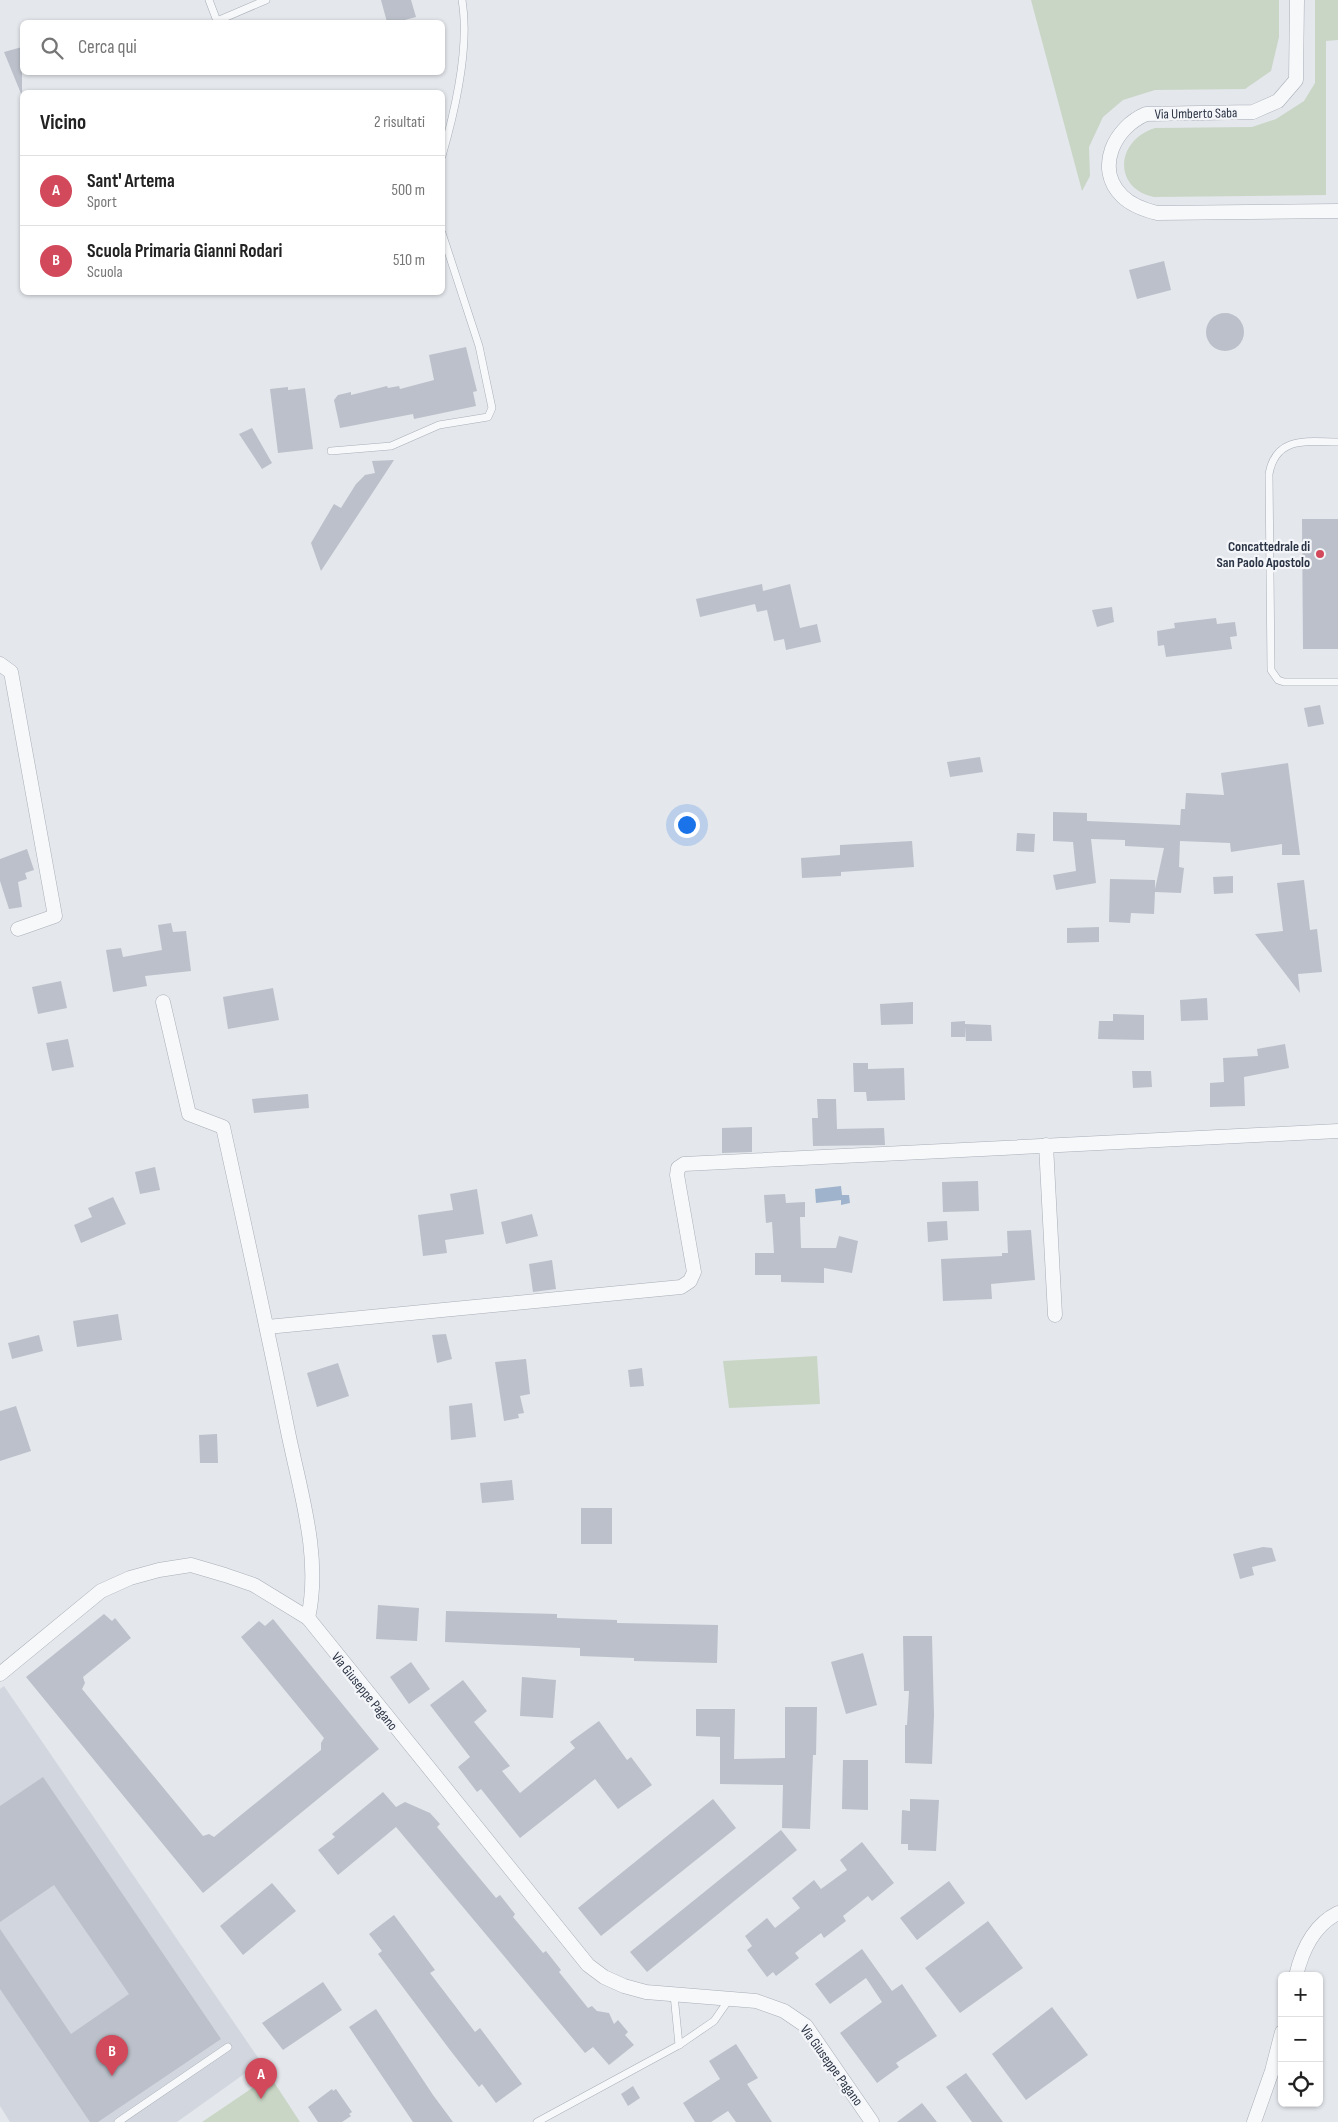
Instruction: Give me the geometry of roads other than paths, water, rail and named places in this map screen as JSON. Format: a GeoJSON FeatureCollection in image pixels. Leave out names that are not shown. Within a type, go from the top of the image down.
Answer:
{"type":"FeatureCollection","features":[{"type":"Feature","properties":{"kind":"street","name":"Via Umberto Saba"},"geometry":{"type":"LineString","coordinates":[[1297,0],[1296,80],[1278,101],[1253,112],[1146,114],[1136,118],[1118,135],[1108,160],[1109,173],[1121,196],[1132,204],[1157,213],[1338,211]]}},
{"type":"Feature","properties":{"kind":"street"},"geometry":{"type":"LineString","coordinates":[[0,664],[11,672],[55,916],[18,929]]}},
{"type":"Feature","properties":{"kind":"street"},"geometry":{"type":"LineString","coordinates":[[163,1002],[189,1114],[223,1127],[267,1327],[310,1541],[312,1597],[308,1618]]}},
{"type":"Feature","properties":{"kind":"street"},"geometry":{"type":"LineString","coordinates":[[267,1327],[681,1286],[690,1282],[694,1272],[677,1175],[678,1168],[684,1164],[1338,1130]]}},
{"type":"Feature","properties":{"kind":"street"},"geometry":{"type":"LineString","coordinates":[[1046,1145],[1055,1315]]}},
{"type":"Feature","properties":{"kind":"street","name":"Via Giuseppe Pagano"},"geometry":{"type":"LineString","coordinates":[[0,1674],[101,1591],[130,1578],[160,1570],[191,1565],[254,1585],[308,1618],[588,1965],[604,1977],[624,1986],[646,1992],[730,1998],[771,2005],[795,2016],[806,2026],[872,2122]]}},
{"type":"Feature","properties":{"kind":"street"},"geometry":{"type":"LineString","coordinates":[[1297,1972],[1309,1939],[1320,1924],[1338,1913]]}},
{"type":"Feature","properties":{"kind":"street"},"geometry":{"type":"LineString","coordinates":[[1254,2122],[1278,2045]]}},
{"type":"Feature","properties":{"kind":"lane"},"geometry":{"type":"LineString","coordinates":[[209,0],[217,20]]}},
{"type":"Feature","properties":{"kind":"lane"},"geometry":{"type":"LineString","coordinates":[[219,20],[266,0]]}},
{"type":"Feature","properties":{"kind":"lane"},"geometry":{"type":"LineString","coordinates":[[445,146],[456,109],[463,41],[462,0]]}},
{"type":"Feature","properties":{"kind":"lane"},"geometry":{"type":"LineString","coordinates":[[331,451],[391,446],[439,426],[488,418],[492,408],[479,346],[445,242]]}},
{"type":"Feature","properties":{"kind":"lane"},"geometry":{"type":"LineString","coordinates":[[1338,442],[1294,442],[1282,448],[1276,456],[1269,474],[1271,670],[1278,680],[1284,682],[1338,682]]}},
{"type":"Feature","properties":{"kind":"lane"},"geometry":{"type":"LineString","coordinates":[[674,1994],[679,2045]]}},
{"type":"Feature","properties":{"kind":"lane"},"geometry":{"type":"LineString","coordinates":[[537,2122],[679,2045],[714,2021],[730,1998]]}},
{"type":"Feature","properties":{"kind":"lane"},"geometry":{"type":"LineString","coordinates":[[118,2122],[228,2047]]}},
{"type":"Feature","properties":{"kind":"water"},"geometry":{"type":"Polygon","coordinates":[[[841,1186],[842,1195],[849,1195],[850,1203],[841,1205],[841,1200],[816,1203],[815,1189],[841,1186]]]}},
{"type":"Feature","properties":{"kind":"place","name":"Concattedrale di San Paolo Apostolo"},"geometry":{"type":"Point","coordinates":[1320,554]}},
{"type":"Feature","properties":{"kind":"place","name":"Scuola Primaria Gianni Rodari"},"geometry":{"type":"Point","coordinates":[112,2076]}},
{"type":"Feature","properties":{"kind":"place","name":"Sant' Artema"},"geometry":{"type":"Point","coordinates":[261,2099]}}]}
